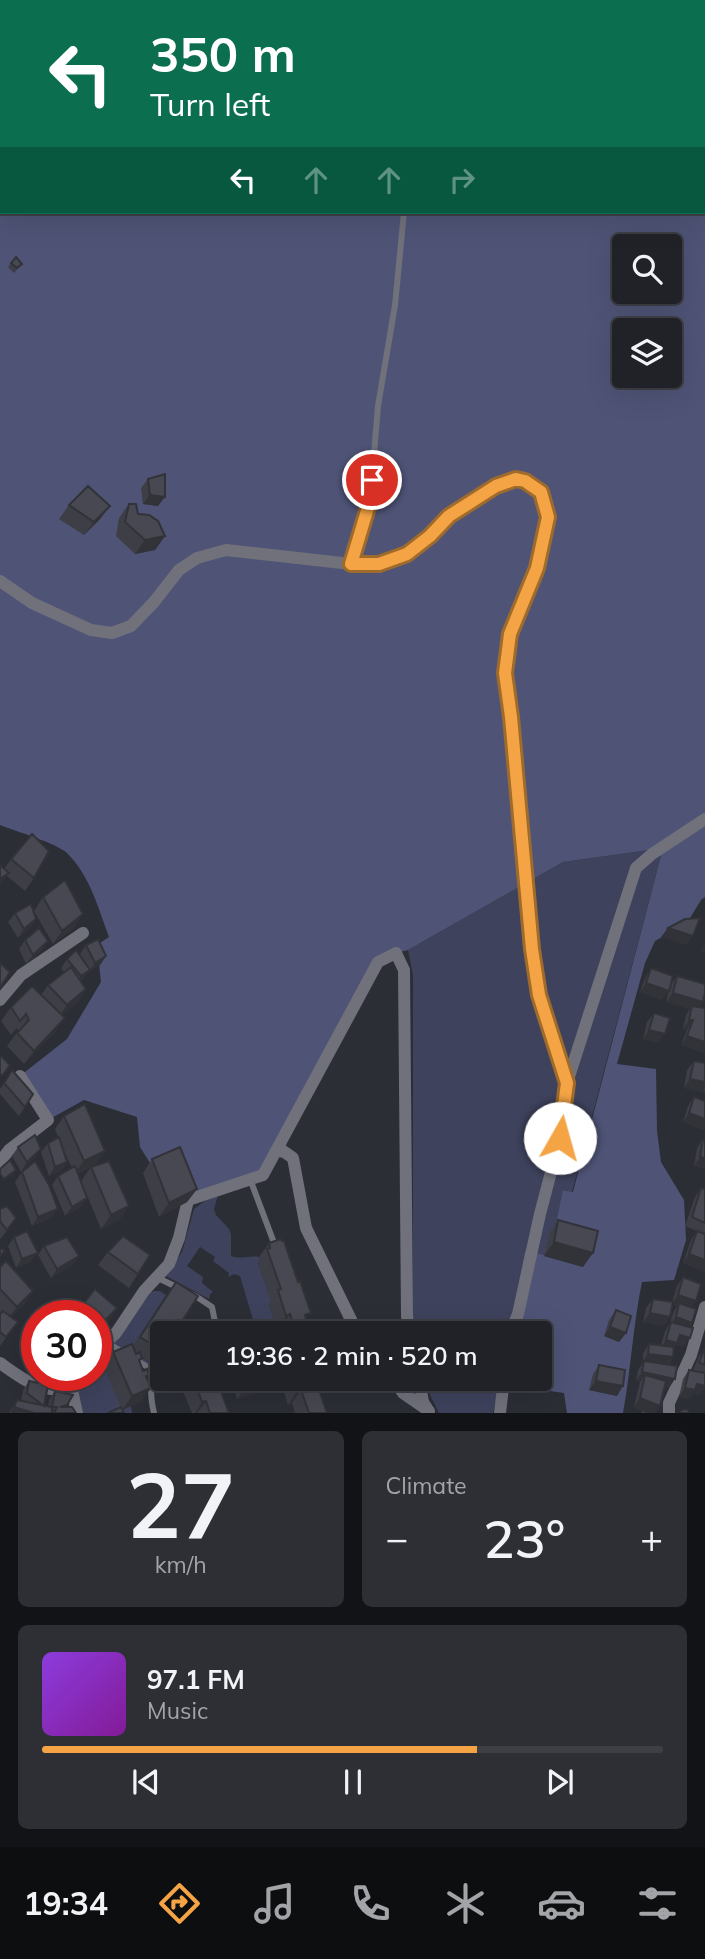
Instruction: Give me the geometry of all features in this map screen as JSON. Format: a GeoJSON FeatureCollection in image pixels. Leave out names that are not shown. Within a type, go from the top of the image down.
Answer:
{"type":"FeatureCollection","features":[{"type":"Feature","properties":{"kind":"street"},"geometry":{"type":"LineString","coordinates":[[0,581],[32,603],[91,630],[112,633],[131,626],[155,602],[179,570],[197,558],[226,550],[351,564],[379,564],[407,554],[449,516],[496,486],[516,479],[525,481],[541,492],[548,517],[537,568],[510,634],[505,673],[532,949],[539,995],[567,1083]]}},
{"type":"Feature","properties":{"kind":"street"},"geometry":{"type":"LineString","coordinates":[[515,1321],[560,1138],[567,1083],[636,868],[652,853],[705,819]]}},
{"type":"Feature","properties":{"kind":"street"},"geometry":{"type":"LineString","coordinates":[[0,1000],[13,976],[83,933]]}},
{"type":"Feature","properties":{"kind":"street"},"geometry":{"type":"LineString","coordinates":[[112,1337],[144,1291],[169,1265],[177,1246],[188,1200],[263,1175],[378,962],[396,953],[404,970],[408,1321]]}},
{"type":"Feature","properties":{"kind":"street"},"geometry":{"type":"LineString","coordinates":[[0,1163],[9,1150],[48,1120],[20,1076]]}},
{"type":"Feature","properties":{"kind":"street"},"geometry":{"type":"LineString","coordinates":[[275,1152],[283,1151],[293,1158],[306,1228],[352,1321]]}},
{"type":"Feature","properties":{"kind":"street"},"geometry":{"type":"LineString","coordinates":[[669,1413],[669,1403],[691,1355],[705,1307]]}},
{"type":"Feature","properties":{"kind":"street"},"geometry":{"type":"LineString","coordinates":[[0,1363],[21,1379]]}},
{"type":"Feature","properties":{"kind":"street"},"geometry":{"type":"LineString","coordinates":[[72,1391],[77,1413]]}},
{"type":"Feature","properties":{"kind":"street"},"geometry":{"type":"LineString","coordinates":[[402,1391],[429,1412]]}},
{"type":"Feature","properties":{"kind":"street"},"geometry":{"type":"LineString","coordinates":[[421,1391],[429,1412]]}},
{"type":"Feature","properties":{"kind":"street"},"geometry":{"type":"LineString","coordinates":[[500,1413],[503,1391]]}},
{"type":"Feature","properties":{"kind":"lane"},"geometry":{"type":"LineString","coordinates":[[349,0],[355,0]]}},
{"type":"Feature","properties":{"kind":"lane"},"geometry":{"type":"LineString","coordinates":[[351,564],[370,501],[378,406],[395,305],[404,214]]}},
{"type":"Feature","properties":{"kind":"lane"},"geometry":{"type":"LineString","coordinates":[[250,1179],[291,1288]]}},
{"type":"Feature","properties":{"kind":"lane"},"geometry":{"type":"LineString","coordinates":[[158,1278],[212,1307],[215,1321]]}},
{"type":"Feature","properties":{"kind":"lane"},"geometry":{"type":"LineString","coordinates":[[112,1352],[150,1369]]}},
{"type":"Feature","properties":{"kind":"lane"},"geometry":{"type":"LineString","coordinates":[[152,1391],[154,1413]]}},
{"type":"Feature","properties":{"kind":"shaded area"},"geometry":{"type":"Polygon","coordinates":[[[0,214],[705,214],[705,897],[687,923],[655,941],[645,963],[617,1064],[656,1069],[657,1131],[661,1162],[684,1200],[686,1240],[674,1280],[642,1282],[623,1413],[567,1413],[564,1393],[550,1391],[552,1321],[512,1321],[525,1251],[544,1255],[549,1234],[554,1233],[563,1190],[573,1192],[663,848],[563,862],[408,950],[378,962],[263,1175],[188,1200],[157,1174],[140,1147],[137,1117],[84,1100],[48,1120],[20,1076],[67,1039],[101,982],[97,945],[109,937],[82,872],[67,853],[45,841],[0,825],[0,214]]]}},
{"type":"Feature","properties":{"kind":"shaded area"},"geometry":{"type":"Polygon","coordinates":[[[663,848],[572,1192],[564,1190],[554,1234],[549,1234],[544,1256],[515,1321],[414,1321],[413,975],[408,950],[563,862],[663,848]]]}},
{"type":"Feature","properties":{"kind":"shaded area"},"geometry":{"type":"Polygon","coordinates":[[[218,1195],[214,1209],[231,1234],[231,1256],[259,1257],[261,1262],[258,1263],[272,1303],[269,1304],[274,1321],[253,1321],[240,1276],[234,1274],[228,1277],[229,1273],[213,1261],[215,1257],[200,1247],[187,1266],[203,1277],[202,1283],[213,1292],[209,1299],[166,1276],[182,1252],[194,1209],[218,1195]]]}},
{"type":"Feature","properties":{"kind":"shaded area"},"geometry":{"type":"Polygon","coordinates":[[[160,1291],[166,1295],[131,1350],[150,1363],[150,1366],[112,1344],[149,1293],[160,1291]]]}},
{"type":"Feature","properties":{"kind":"shaded area"},"geometry":{"type":"Polygon","coordinates":[[[112,1350],[122,1357],[112,1361],[112,1350]]]}},
{"type":"Feature","properties":{"kind":"shaded area"},"geometry":{"type":"Polygon","coordinates":[[[112,1385],[122,1409],[131,1406],[132,1413],[81,1413],[78,1391],[112,1391],[112,1385]]]}},
{"type":"Feature","properties":{"kind":"shaded area"},"geometry":{"type":"Polygon","coordinates":[[[429,1391],[498,1391],[493,1413],[439,1413],[429,1391]]]}},
{"type":"Feature","properties":{"kind":"building"},"geometry":{"type":"Polygon","coordinates":[[[16,257],[22,264],[17,268],[11,263],[16,257]]]}},
{"type":"Feature","properties":{"kind":"building"},"geometry":{"type":"Polygon","coordinates":[[[165,474],[165,497],[150,495],[148,479],[165,474]]]}},
{"type":"Feature","properties":{"kind":"building"},"geometry":{"type":"Polygon","coordinates":[[[88,486],[110,506],[94,522],[69,505],[88,486]]]}},
{"type":"Feature","properties":{"kind":"building"},"geometry":{"type":"Polygon","coordinates":[[[129,504],[136,504],[138,514],[149,515],[158,521],[165,536],[145,540],[125,522],[129,504]]]}},
{"type":"Feature","properties":{"kind":"building"},"geometry":{"type":"Polygon","coordinates":[[[32,834],[49,851],[34,878],[11,859],[32,834]]]}},
{"type":"Feature","properties":{"kind":"building"},"geometry":{"type":"Polygon","coordinates":[[[0,865],[9,873],[0,879],[0,865]]]}},
{"type":"Feature","properties":{"kind":"building"},"geometry":{"type":"Polygon","coordinates":[[[65,880],[83,914],[62,931],[43,897],[65,880]]]}},
{"type":"Feature","properties":{"kind":"building"},"geometry":{"type":"Polygon","coordinates":[[[31,904],[36,919],[24,929],[15,913],[31,904]]]}},
{"type":"Feature","properties":{"kind":"building"},"geometry":{"type":"Polygon","coordinates":[[[700,918],[693,936],[668,928],[685,919],[700,918]]]}},
{"type":"Feature","properties":{"kind":"building"},"geometry":{"type":"Polygon","coordinates":[[[39,928],[48,941],[33,955],[25,940],[39,928]]]}},
{"type":"Feature","properties":{"kind":"building"},"geometry":{"type":"Polygon","coordinates":[[[98,939],[106,956],[95,963],[86,945],[98,939]]]}},
{"type":"Feature","properties":{"kind":"building"},"geometry":{"type":"Polygon","coordinates":[[[76,950],[90,970],[81,976],[67,959],[76,950]]]}},
{"type":"Feature","properties":{"kind":"building"},"geometry":{"type":"Polygon","coordinates":[[[0,963],[10,972],[0,988],[0,963]]]}},
{"type":"Feature","properties":{"kind":"building"},"geometry":{"type":"Polygon","coordinates":[[[71,967],[86,989],[67,1005],[48,985],[71,967]]]}},
{"type":"Feature","properties":{"kind":"building"},"geometry":{"type":"Polygon","coordinates":[[[651,968],[673,976],[669,991],[646,983],[651,968]]]}},
{"type":"Feature","properties":{"kind":"building"},"geometry":{"type":"Polygon","coordinates":[[[677,976],[705,984],[703,1002],[673,993],[677,976]]]}},
{"type":"Feature","properties":{"kind":"building"},"geometry":{"type":"Polygon","coordinates":[[[32,986],[65,1018],[34,1051],[17,1033],[29,1020],[26,1014],[20,1021],[11,1007],[32,986]]]}},
{"type":"Feature","properties":{"kind":"building"},"geometry":{"type":"Polygon","coordinates":[[[692,1006],[705,1008],[705,1042],[687,1036],[693,1020],[689,1020],[692,1006]]]}},
{"type":"Feature","properties":{"kind":"building"},"geometry":{"type":"Polygon","coordinates":[[[654,1013],[670,1018],[665,1034],[649,1030],[654,1013]]]}},
{"type":"Feature","properties":{"kind":"building"},"geometry":{"type":"Polygon","coordinates":[[[0,1055],[10,1065],[2,1076],[0,1074],[0,1055]]]}},
{"type":"Feature","properties":{"kind":"building"},"geometry":{"type":"Polygon","coordinates":[[[694,1061],[705,1063],[705,1082],[690,1079],[694,1061]]]}},
{"type":"Feature","properties":{"kind":"building"},"geometry":{"type":"Polygon","coordinates":[[[12,1070],[33,1094],[25,1107],[4,1083],[12,1070]]]}},
{"type":"Feature","properties":{"kind":"building"},"geometry":{"type":"Polygon","coordinates":[[[694,1097],[705,1101],[705,1119],[689,1113],[694,1097]]]}},
{"type":"Feature","properties":{"kind":"building"},"geometry":{"type":"Polygon","coordinates":[[[85,1104],[105,1151],[84,1161],[64,1116],[85,1104]]]}},
{"type":"Feature","properties":{"kind":"building"},"geometry":{"type":"Polygon","coordinates":[[[35,1135],[41,1149],[27,1162],[18,1147],[35,1135]]]}},
{"type":"Feature","properties":{"kind":"building"},"geometry":{"type":"Polygon","coordinates":[[[59,1137],[67,1162],[55,1167],[48,1143],[59,1137]]]}},
{"type":"Feature","properties":{"kind":"building"},"geometry":{"type":"Polygon","coordinates":[[[703,1139],[705,1140],[705,1158],[700,1157],[703,1139]]]}},
{"type":"Feature","properties":{"kind":"building"},"geometry":{"type":"Polygon","coordinates":[[[180,1147],[197,1189],[169,1203],[152,1159],[180,1147]]]}},
{"type":"Feature","properties":{"kind":"building"},"geometry":{"type":"Polygon","coordinates":[[[10,1160],[16,1170],[4,1179],[0,1169],[10,1160]]]}},
{"type":"Feature","properties":{"kind":"building"},"geometry":{"type":"Polygon","coordinates":[[[35,1161],[49,1185],[58,1209],[38,1217],[22,1172],[35,1161]]]}},
{"type":"Feature","properties":{"kind":"building"},"geometry":{"type":"Polygon","coordinates":[[[109,1161],[129,1206],[111,1215],[91,1167],[109,1161]]]}},
{"type":"Feature","properties":{"kind":"building"},"geometry":{"type":"Polygon","coordinates":[[[75,1166],[87,1198],[72,1207],[58,1176],[75,1166]]]}},
{"type":"Feature","properties":{"kind":"building"},"geometry":{"type":"Polygon","coordinates":[[[701,1188],[705,1189],[705,1223],[692,1217],[701,1188]]]}},
{"type":"Feature","properties":{"kind":"building"},"geometry":{"type":"Polygon","coordinates":[[[7,1206],[16,1218],[7,1230],[0,1221],[0,1209],[7,1206]]]}},
{"type":"Feature","properties":{"kind":"building"},"geometry":{"type":"Polygon","coordinates":[[[558,1220],[598,1231],[593,1253],[554,1242],[558,1220]]]}},
{"type":"Feature","properties":{"kind":"building"},"geometry":{"type":"Polygon","coordinates":[[[27,1231],[38,1253],[22,1259],[14,1237],[27,1231]]]}},
{"type":"Feature","properties":{"kind":"building"},"geometry":{"type":"Polygon","coordinates":[[[697,1231],[705,1234],[705,1260],[689,1254],[697,1231]]]}},
{"type":"Feature","properties":{"kind":"building"},"geometry":{"type":"Polygon","coordinates":[[[123,1236],[150,1255],[138,1274],[108,1252],[123,1236]]]}},
{"type":"Feature","properties":{"kind":"building"},"geometry":{"type":"Polygon","coordinates":[[[67,1237],[79,1256],[57,1269],[44,1246],[67,1237]]]}},
{"type":"Feature","properties":{"kind":"building"},"geometry":{"type":"Polygon","coordinates":[[[281,1239],[284,1241],[311,1313],[305,1315],[307,1321],[292,1321],[290,1314],[286,1316],[278,1290],[281,1289],[267,1249],[270,1248],[269,1243],[281,1239]]]}},
{"type":"Feature","properties":{"kind":"building"},"geometry":{"type":"Polygon","coordinates":[[[6,1261],[33,1291],[21,1300],[17,1307],[0,1289],[0,1267],[6,1261]]]}},
{"type":"Feature","properties":{"kind":"building"},"geometry":{"type":"Polygon","coordinates":[[[683,1277],[701,1284],[696,1301],[678,1295],[683,1277]]]}},
{"type":"Feature","properties":{"kind":"building"},"geometry":{"type":"Polygon","coordinates":[[[176,1282],[198,1296],[182,1321],[150,1321],[176,1282]]]}},
{"type":"Feature","properties":{"kind":"building"},"geometry":{"type":"Polygon","coordinates":[[[95,1289],[108,1300],[86,1300],[95,1289]]]}},
{"type":"Feature","properties":{"kind":"building"},"geometry":{"type":"Polygon","coordinates":[[[653,1299],[673,1302],[670,1317],[650,1313],[653,1299]]]}},
{"type":"Feature","properties":{"kind":"building"},"geometry":{"type":"Polygon","coordinates":[[[679,1303],[696,1309],[692,1323],[676,1317],[679,1303]]]}},
{"type":"Feature","properties":{"kind":"building"},"geometry":{"type":"Polygon","coordinates":[[[616,1310],[631,1316],[626,1333],[610,1327],[616,1310]]]}},
{"type":"Feature","properties":{"kind":"building"},"geometry":{"type":"Polygon","coordinates":[[[3,1311],[18,1322],[6,1337],[0,1332],[0,1314],[3,1311]]]}},
{"type":"Feature","properties":{"kind":"building"},"geometry":{"type":"Polygon","coordinates":[[[150,1322],[150,1343],[140,1337],[150,1322]]]}},
{"type":"Feature","properties":{"kind":"building"},"geometry":{"type":"Polygon","coordinates":[[[671,1322],[693,1328],[690,1338],[680,1335],[677,1343],[666,1340],[671,1322]]]}},
{"type":"Feature","properties":{"kind":"building"},"geometry":{"type":"Polygon","coordinates":[[[132,1344],[136,1354],[140,1352],[142,1358],[139,1360],[143,1371],[147,1369],[150,1388],[132,1396],[113,1352],[132,1344]]]}},
{"type":"Feature","properties":{"kind":"building"},"geometry":{"type":"Polygon","coordinates":[[[649,1344],[674,1347],[673,1357],[648,1354],[649,1344]]]}},
{"type":"Feature","properties":{"kind":"building"},"geometry":{"type":"Polygon","coordinates":[[[705,1348],[705,1365],[699,1362],[705,1348]]]}},
{"type":"Feature","properties":{"kind":"building"},"geometry":{"type":"Polygon","coordinates":[[[644,1361],[677,1366],[675,1379],[642,1372],[644,1361]]]}},
{"type":"Feature","properties":{"kind":"building"},"geometry":{"type":"Polygon","coordinates":[[[599,1365],[625,1370],[623,1386],[596,1381],[599,1365]]]}},
{"type":"Feature","properties":{"kind":"building"},"geometry":{"type":"Polygon","coordinates":[[[689,1370],[705,1373],[705,1386],[697,1384],[695,1390],[685,1388],[689,1370]]]}},
{"type":"Feature","properties":{"kind":"building"},"geometry":{"type":"Polygon","coordinates":[[[645,1375],[666,1381],[660,1406],[640,1398],[645,1375]]]}},
{"type":"Feature","properties":{"kind":"building"},"geometry":{"type":"Polygon","coordinates":[[[47,1391],[44,1406],[27,1393],[47,1391]]]}},
{"type":"Feature","properties":{"kind":"building"},"geometry":{"type":"Polygon","coordinates":[[[55,1391],[73,1395],[67,1405],[60,1407],[72,1407],[76,1413],[54,1413],[57,1407],[52,1407],[55,1391]]]}},
{"type":"Feature","properties":{"kind":"building"},"geometry":{"type":"Polygon","coordinates":[[[198,1391],[227,1391],[222,1394],[229,1413],[210,1413],[206,1401],[202,1402],[198,1391]]]}},
{"type":"Feature","properties":{"kind":"building"},"geometry":{"type":"Polygon","coordinates":[[[301,1391],[319,1391],[327,1413],[309,1413],[301,1391]]]}},
{"type":"Feature","properties":{"kind":"building"},"geometry":{"type":"Polygon","coordinates":[[[17,1400],[52,1407],[52,1413],[34,1413],[14,1407],[17,1400]]]}},
{"type":"Feature","properties":{"kind":"building"},"geometry":{"type":"Polygon","coordinates":[[[121,1407],[124,1413],[108,1413],[121,1407]]]}},
{"type":"Feature","properties":{"kind":"route"},"geometry":{"type":"LineString","coordinates":[[372,480],[370,501],[351,564],[379,564],[407,554],[449,516],[496,486],[516,479],[525,481],[541,492],[548,517],[537,568],[510,634],[505,673],[532,949],[539,995],[567,1083],[560,1138]]}}]}
